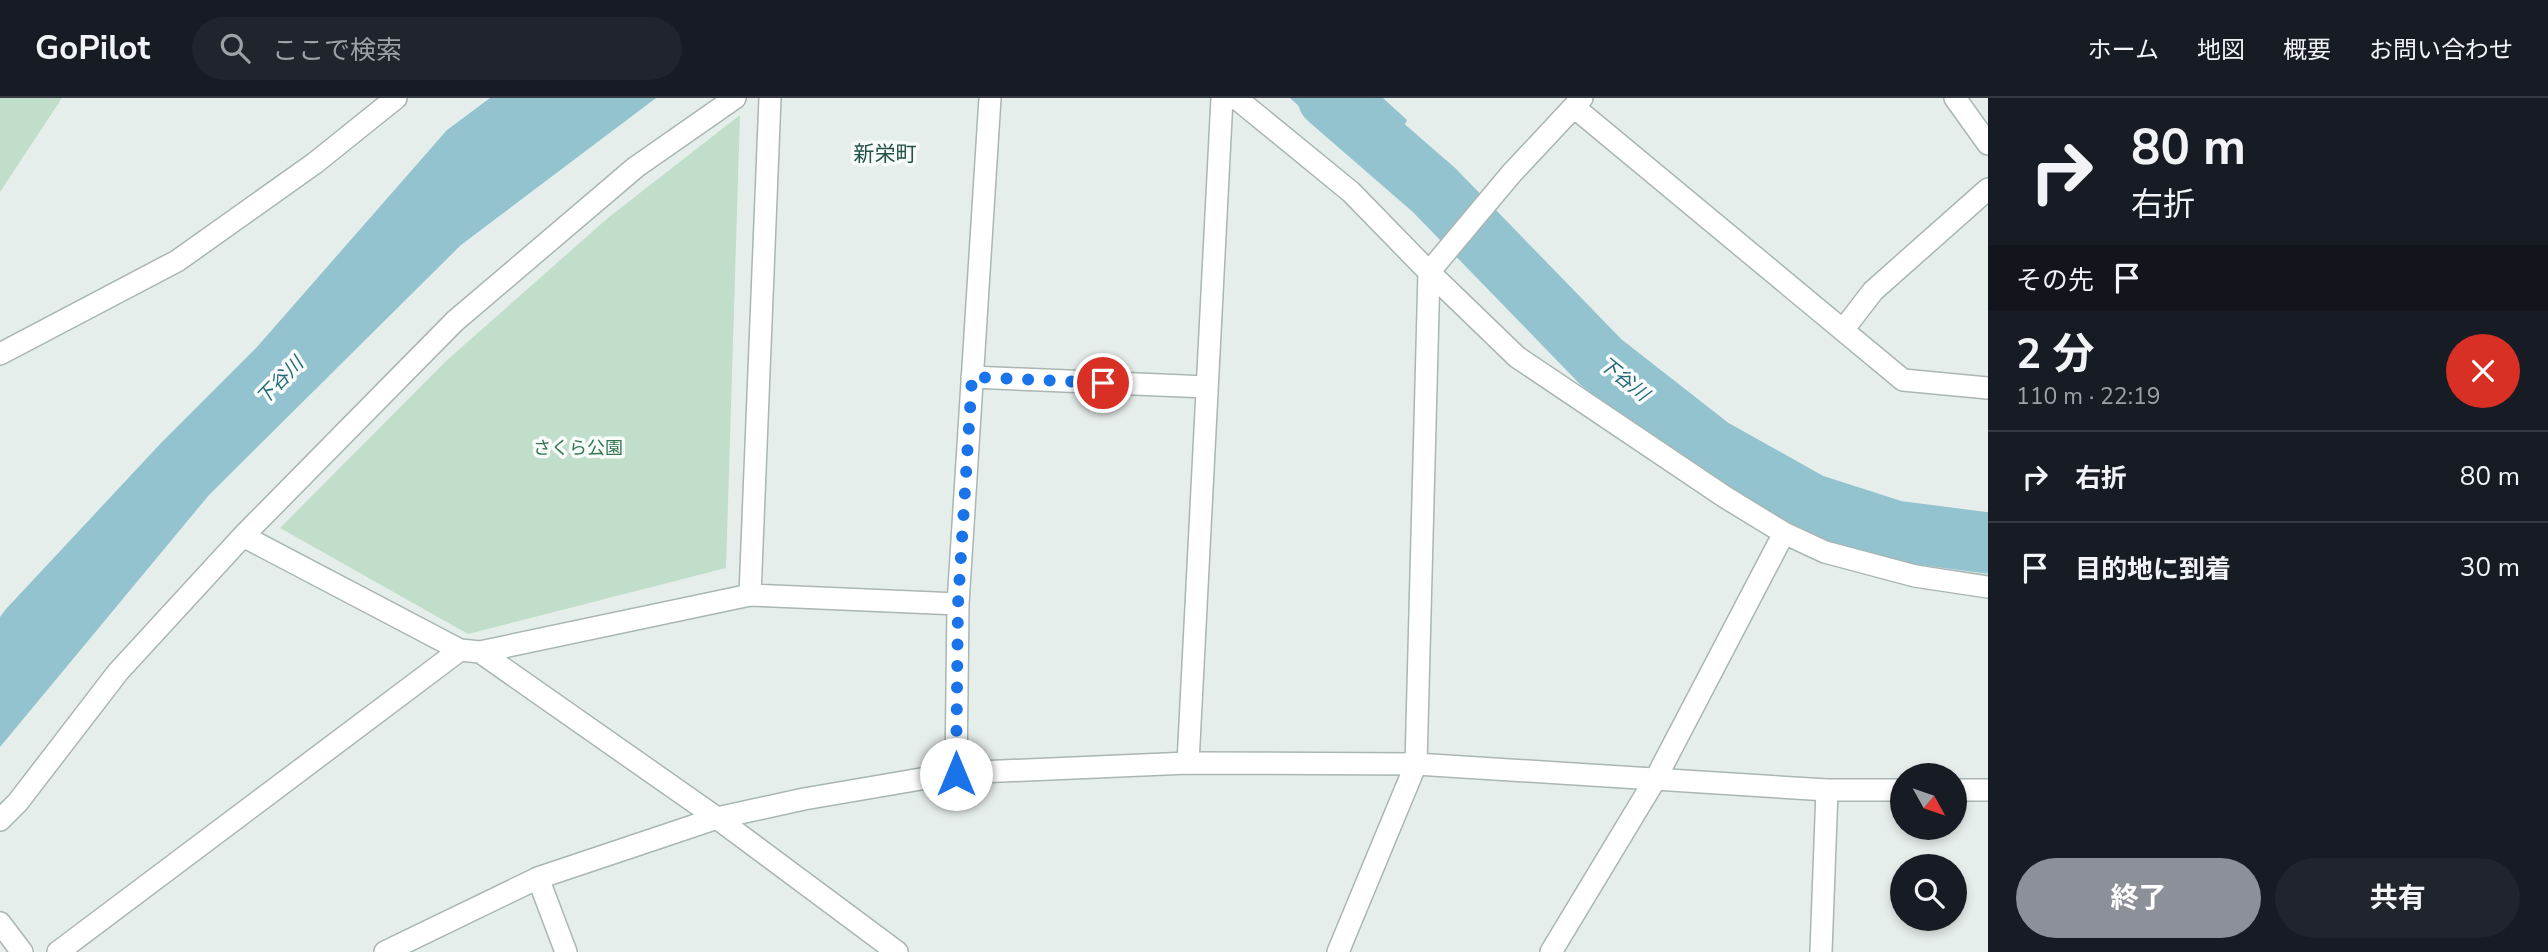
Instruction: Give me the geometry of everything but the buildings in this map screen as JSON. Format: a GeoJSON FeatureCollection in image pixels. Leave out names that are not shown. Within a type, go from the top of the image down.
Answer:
{"type":"FeatureCollection","features":[{"type":"Feature","properties":{"kind":"street"},"geometry":{"type":"LineString","coordinates":[[0,354],[177,261],[315,163],[396,98]]}},
{"type":"Feature","properties":{"kind":"street"},"geometry":{"type":"LineString","coordinates":[[0,820],[18,803],[118,672],[243,536],[455,321],[636,167],[735,98]]}},
{"type":"Feature","properties":{"kind":"street"},"geometry":{"type":"LineString","coordinates":[[750,595],[770,98]]}},
{"type":"Feature","properties":{"kind":"street"},"geometry":{"type":"LineString","coordinates":[[956,774],[958,604],[990,98]]}},
{"type":"Feature","properties":{"kind":"street"},"geometry":{"type":"LineString","coordinates":[[1188,763],[1222,98]]}},
{"type":"Feature","properties":{"kind":"street"},"geometry":{"type":"LineString","coordinates":[[1236,98],[1351,192],[1517,357],[1725,497],[1784,533],[1825,552],[1915,576],[1988,587]]}},
{"type":"Feature","properties":{"kind":"street"},"geometry":{"type":"LineString","coordinates":[[1955,98],[1988,144]]}},
{"type":"Feature","properties":{"kind":"street"},"geometry":{"type":"LineString","coordinates":[[1338,952],[1416,764],[1429,272],[1511,174],[1578,102],[1903,380],[1988,388]]}},
{"type":"Feature","properties":{"kind":"street"},"geometry":{"type":"LineString","coordinates":[[1843,330],[1873,291],[1988,189]]}},
{"type":"Feature","properties":{"kind":"street"},"geometry":{"type":"LineString","coordinates":[[972,377],[1207,387]]}},
{"type":"Feature","properties":{"kind":"street"},"geometry":{"type":"LineString","coordinates":[[1551,952],[1656,778],[1784,533]]}},
{"type":"Feature","properties":{"kind":"street"},"geometry":{"type":"LineString","coordinates":[[243,536],[470,651],[717,818],[897,952]]}},
{"type":"Feature","properties":{"kind":"street"},"geometry":{"type":"LineString","coordinates":[[58,952],[470,651],[750,595],[958,604]]}},
{"type":"Feature","properties":{"kind":"street"},"geometry":{"type":"LineString","coordinates":[[385,952],[538,878],[717,818],[804,799],[956,774],[1188,763],[1416,764],[1827,790],[1890,790]]}},
{"type":"Feature","properties":{"kind":"street"},"geometry":{"type":"LineString","coordinates":[[1821,952],[1827,790]]}},
{"type":"Feature","properties":{"kind":"street"},"geometry":{"type":"LineString","coordinates":[[1967,790],[1988,790]]}},
{"type":"Feature","properties":{"kind":"street"},"geometry":{"type":"LineString","coordinates":[[538,878],[566,952]]}},
{"type":"Feature","properties":{"kind":"street"},"geometry":{"type":"LineString","coordinates":[[0,923],[22,952]]}},
{"type":"Feature","properties":{"kind":"green space"},"geometry":{"type":"Polygon","coordinates":[[[0,98],[62,98],[0,192],[0,98]]]}},
{"type":"Feature","properties":{"kind":"green space","name":"さくら公園"},"geometry":{"type":"Polygon","coordinates":[[[740,115],[726,568],[468,634],[280,528],[446,361],[609,217],[740,115]]]}},
{"type":"Feature","properties":{"kind":"water"},"geometry":{"type":"Polygon","coordinates":[[[490,98],[656,98],[461,245],[209,495],[0,747],[0,617],[6,609],[161,443],[257,347],[447,130],[490,98]]]}},
{"type":"Feature","properties":{"kind":"water"},"geometry":{"type":"Polygon","coordinates":[[[1290,98],[1383,98],[1407,120],[1379,180],[1290,98]]]}},
{"type":"Feature","properties":{"kind":"waterway","name":"下谷川"},"geometry":{"type":"LineString","coordinates":[[1328,98],[1434,190],[1601,362],[1711,448],[1811,504],[1895,531],[1988,543]]}},
{"type":"Feature","properties":{"kind":"district","name":"新栄町"},"geometry":{"type":"Point","coordinates":[885,154]}},
{"type":"Feature","properties":{"kind":"route"},"geometry":{"type":"LineString","coordinates":[[956,774],[958,604],[972,377],[1103,383]]}}]}
